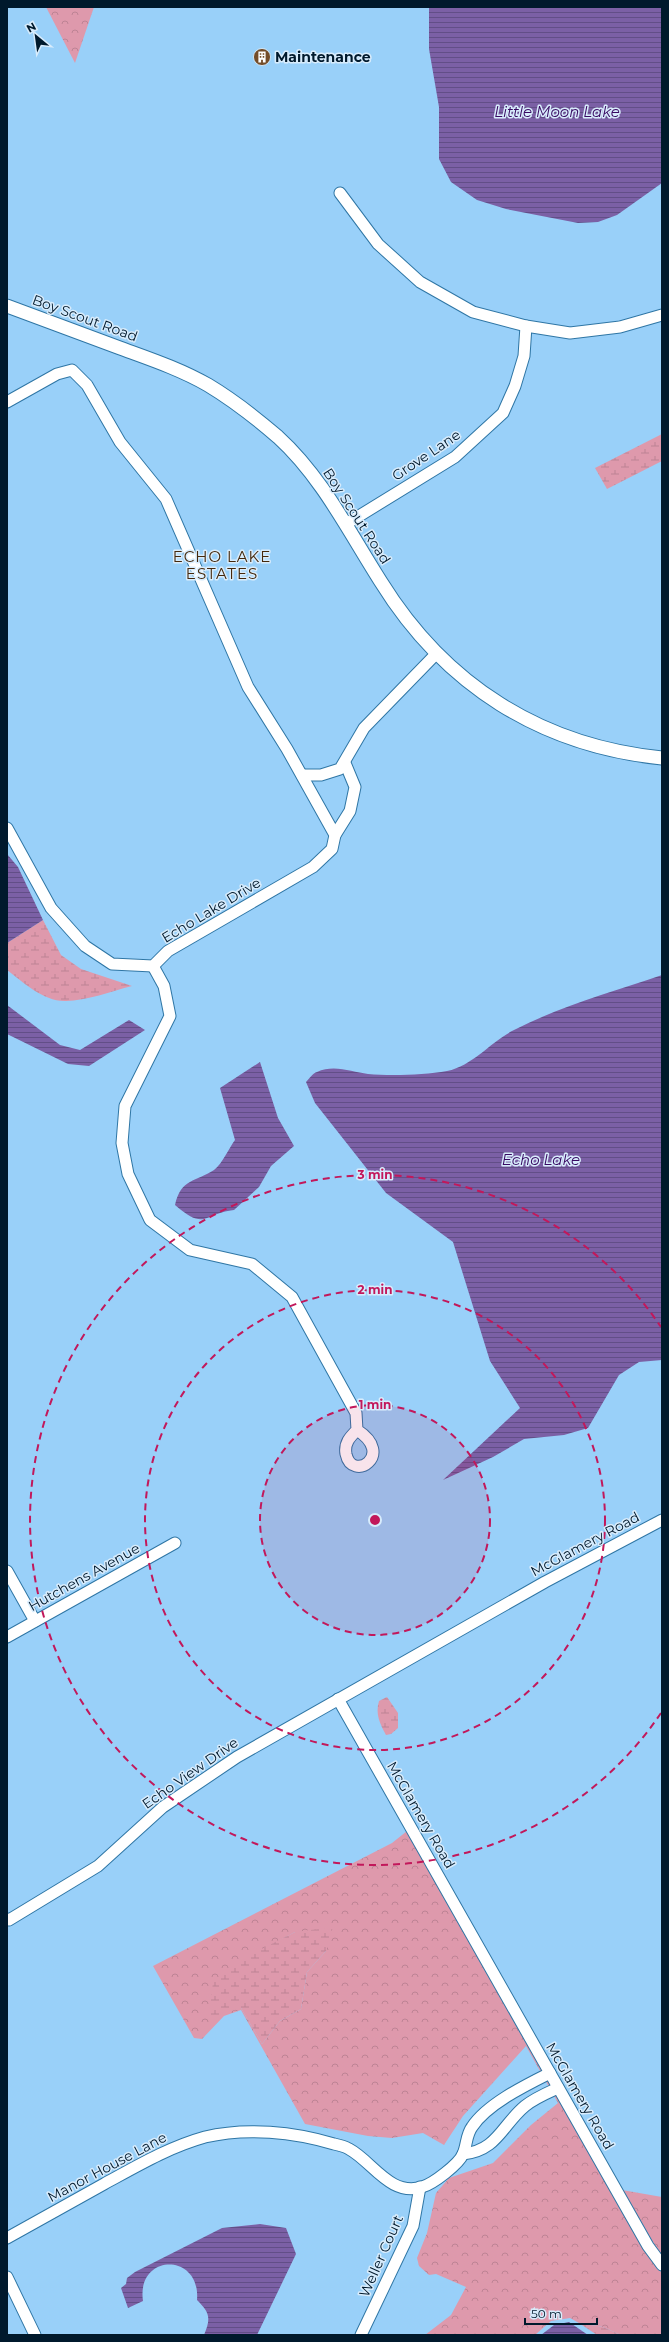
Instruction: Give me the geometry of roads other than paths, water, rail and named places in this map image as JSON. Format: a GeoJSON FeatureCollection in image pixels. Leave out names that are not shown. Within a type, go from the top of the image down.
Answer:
{"type":"FeatureCollection","features":[{"type":"Feature","properties":{"kind":"street"},"geometry":{"type":"LineString","coordinates":[[340,193],[378,244],[420,282],[473,312],[526,326],[570,332],[620,327],[662,315]]}},
{"type":"Feature","properties":{"kind":"street","name":"Boy Scout Road"},"geometry":{"type":"LineString","coordinates":[[7,306],[180,371],[222,394],[250,414],[286,445],[314,478],[346,524],[400,610],[436,654],[484,694],[539,726],[571,739],[605,749],[662,758]]}},
{"type":"Feature","properties":{"kind":"street","name":"Grove Lane"},"geometry":{"type":"LineString","coordinates":[[346,524],[455,457],[503,413],[515,386],[524,356],[526,326]]}},
{"type":"Feature","properties":{"kind":"street"},"geometry":{"type":"LineString","coordinates":[[7,402],[57,374],[72,370],[87,385],[120,442],[166,499],[248,687],[302,775],[335,835]]}},
{"type":"Feature","properties":{"kind":"street"},"geometry":{"type":"LineString","coordinates":[[302,775],[329,774],[340,769],[345,763],[364,728],[436,654]]}},
{"type":"Feature","properties":{"kind":"street","name":"Echo Lake Drive"},"geometry":{"type":"LineString","coordinates":[[153,966],[168,951],[313,867],[332,850],[335,835],[350,811],[356,787],[345,763]]}},
{"type":"Feature","properties":{"kind":"street"},"geometry":{"type":"LineString","coordinates":[[7,828],[52,908],[84,946],[112,964],[153,966],[164,986],[170,1016],[125,1106],[122,1143],[128,1174],[150,1220],[190,1250],[252,1264],[292,1296],[356,1413],[357,1430]]}},
{"type":"Feature","properties":{"kind":"street","name":"McGlamery Road"},"geometry":{"type":"LineString","coordinates":[[662,1520],[538,1586],[338,1699],[648,2246],[662,2265]]}},
{"type":"Feature","properties":{"kind":"street","name":"Hutchens Avenue"},"geometry":{"type":"LineString","coordinates":[[7,1637],[175,1543]]}},
{"type":"Feature","properties":{"kind":"street"},"geometry":{"type":"LineString","coordinates":[[7,1571],[35,1621]]}},
{"type":"Feature","properties":{"kind":"street","name":"Echo View Drive"},"geometry":{"type":"LineString","coordinates":[[7,1919],[10,1920],[98,1866],[163,1807],[236,1757],[338,1699]]}},
{"type":"Feature","properties":{"kind":"street"},"geometry":{"type":"LineString","coordinates":[[420,2188],[434,2181],[463,2154],[465,2142],[472,2126],[486,2113],[526,2085],[550,2073]]}},
{"type":"Feature","properties":{"kind":"street"},"geometry":{"type":"LineString","coordinates":[[463,2154],[475,2153],[493,2143],[526,2105],[558,2088]]}},
{"type":"Feature","properties":{"kind":"street","name":"Manor House Lane"},"geometry":{"type":"LineString","coordinates":[[7,2238],[164,2152],[206,2137],[246,2132],[301,2137],[349,2149],[382,2177],[400,2186],[420,2188]]}},
{"type":"Feature","properties":{"kind":"street","name":"Weller Court"},"geometry":{"type":"LineString","coordinates":[[361,2335],[413,2226],[420,2188]]}},
{"type":"Feature","properties":{"kind":"street"},"geometry":{"type":"LineString","coordinates":[[7,2277],[35,2335]]}},
{"type":"Feature","properties":{"kind":"water","name":"Little Moon Lake"},"geometry":{"type":"Polygon","coordinates":[[[429,7],[662,7],[662,183],[617,215],[598,222],[578,223],[506,209],[477,200],[451,182],[439,159],[439,107],[429,49],[429,7]]]}},
{"type":"Feature","properties":{"kind":"water"},"geometry":{"type":"Polygon","coordinates":[[[7,854],[18,867],[43,920],[7,943],[7,854]]]}},
{"type":"Feature","properties":{"kind":"water","name":"Echo Lake"},"geometry":{"type":"Polygon","coordinates":[[[662,975],[662,1360],[639,1362],[619,1375],[588,1428],[564,1435],[524,1439],[493,1457],[443,1480],[520,1408],[490,1361],[453,1242],[386,1193],[315,1103],[306,1082],[316,1073],[330,1069],[343,1069],[368,1074],[387,1075],[438,1072],[457,1068],[474,1059],[505,1035],[532,1021],[587,1000],[662,975]]]}},
{"type":"Feature","properties":{"kind":"water"},"geometry":{"type":"Polygon","coordinates":[[[7,1005],[60,1045],[80,1050],[129,1020],[145,1030],[89,1066],[68,1064],[7,1034],[7,1005]]]}},
{"type":"Feature","properties":{"kind":"water"},"geometry":{"type":"Polygon","coordinates":[[[260,1062],[278,1118],[294,1146],[271,1166],[259,1187],[234,1210],[205,1219],[193,1218],[175,1205],[181,1190],[185,1185],[214,1170],[223,1160],[235,1140],[220,1088],[260,1062]]]}},
{"type":"Feature","properties":{"kind":"water"},"geometry":{"type":"Polygon","coordinates":[[[260,2224],[286,2228],[296,2254],[257,2335],[204,2335],[208,2324],[208,2316],[205,2309],[197,2300],[196,2284],[189,2273],[180,2267],[169,2264],[158,2267],[149,2274],[143,2285],[143,2301],[128,2308],[121,2288],[126,2284],[127,2278],[135,2272],[222,2228],[260,2224]]]}},
{"type":"Feature","properties":{"kind":"water"},"geometry":{"type":"Polygon","coordinates":[[[569,2322],[588,2335],[541,2335],[554,2325],[569,2322]]]}},
{"type":"Feature","properties":{"kind":"place","name":"Maintenance"},"geometry":{"type":"Point","coordinates":[262,57]}},
{"type":"Feature","properties":{"kind":"district","name":"ECHO LAKE ESTATES"},"geometry":{"type":"Point","coordinates":[222,566]}}]}
